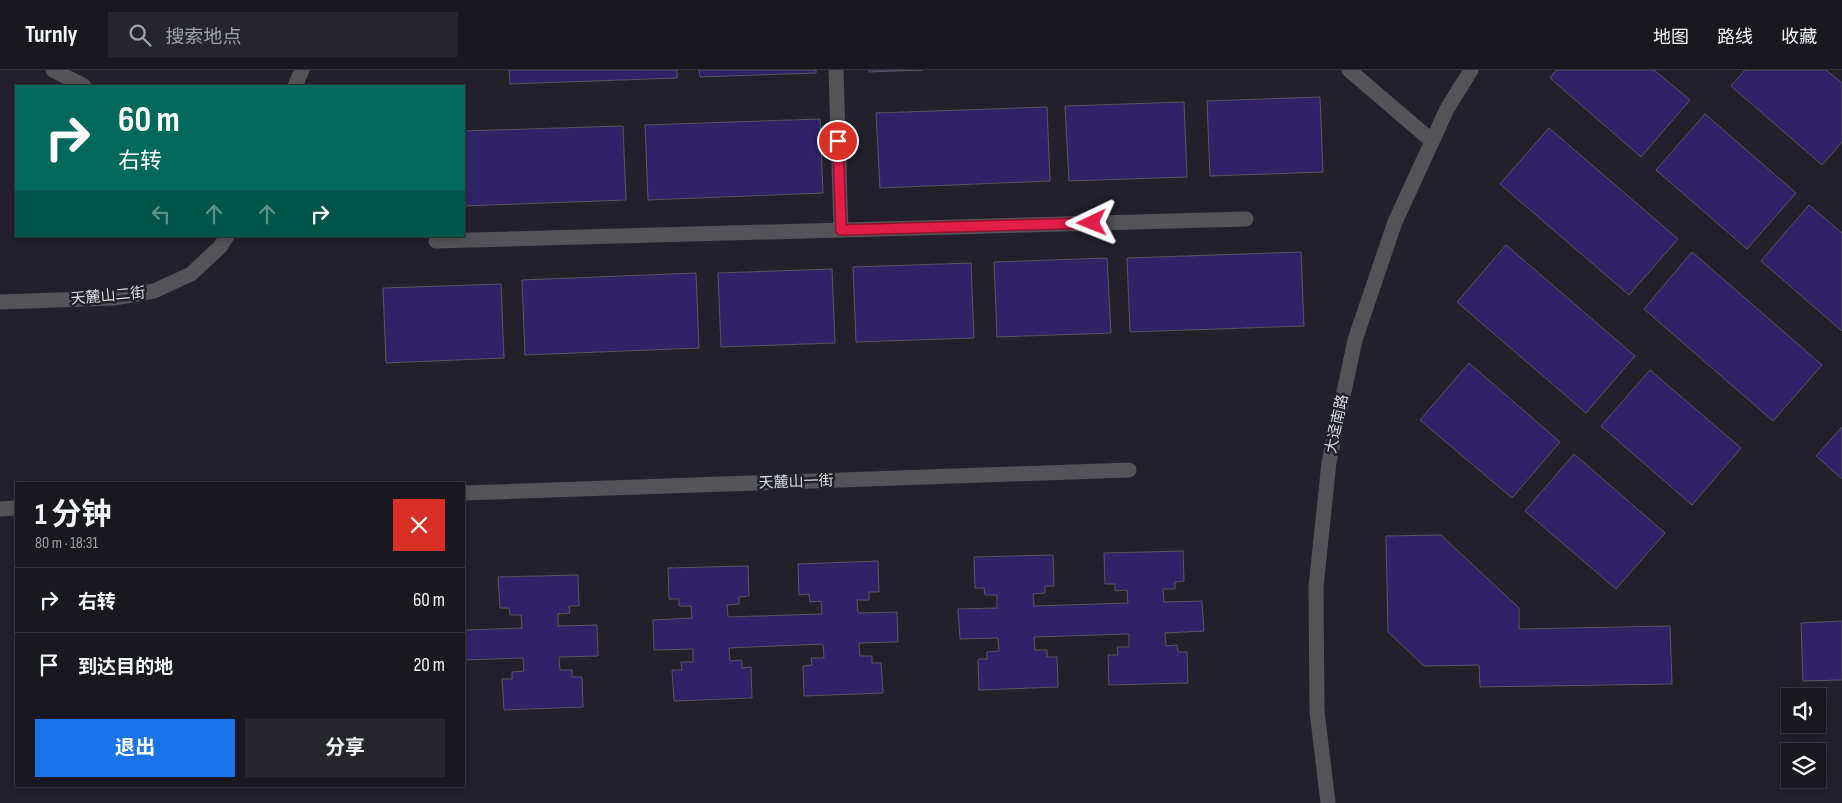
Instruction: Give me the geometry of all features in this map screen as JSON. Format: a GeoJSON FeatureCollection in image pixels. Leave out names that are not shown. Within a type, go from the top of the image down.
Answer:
{"type":"FeatureCollection","features":[{"type":"Feature","properties":{"kind":"street"},"geometry":{"type":"LineString","coordinates":[[53,70],[82,85]]}},
{"type":"Feature","properties":{"kind":"street"},"geometry":{"type":"LineString","coordinates":[[295,85],[302,70]]}},
{"type":"Feature","properties":{"kind":"street"},"geometry":{"type":"LineString","coordinates":[[836,70],[841,230]]}},
{"type":"Feature","properties":{"kind":"street"},"geometry":{"type":"LineString","coordinates":[[1349,70],[1432,141]]}},
{"type":"Feature","properties":{"kind":"street","name":"大迳南路"},"geometry":{"type":"LineString","coordinates":[[1328,803],[1317,712],[1316,587],[1329,462],[1355,340],[1395,222],[1447,109],[1471,70]]}},
{"type":"Feature","properties":{"kind":"street"},"geometry":{"type":"LineString","coordinates":[[436,241],[1246,219]]}},
{"type":"Feature","properties":{"kind":"street","name":"天麓山二街"},"geometry":{"type":"LineString","coordinates":[[0,302],[114,298],[154,291],[190,274],[220,247],[226,237]]}},
{"type":"Feature","properties":{"kind":"street","name":"天麓山一街"},"geometry":{"type":"LineString","coordinates":[[465,493],[1129,470]]}},
{"type":"Feature","properties":{"kind":"street"},"geometry":{"type":"LineString","coordinates":[[0,509],[15,508]]}},
{"type":"Feature","properties":{"kind":"building"},"geometry":{"type":"Polygon","coordinates":[[[509,70],[677,70],[677,78],[510,84],[509,70]]]}},
{"type":"Feature","properties":{"kind":"building"},"geometry":{"type":"Polygon","coordinates":[[[699,70],[816,70],[816,73],[700,77],[699,70]]]}},
{"type":"Feature","properties":{"kind":"building"},"geometry":{"type":"Polygon","coordinates":[[[869,70],[922,70],[869,72],[869,70]]]}},
{"type":"Feature","properties":{"kind":"building"},"geometry":{"type":"Polygon","coordinates":[[[1556,70],[1654,70],[1690,100],[1641,157],[1550,78],[1556,70]]]}},
{"type":"Feature","properties":{"kind":"building"},"geometry":{"type":"Polygon","coordinates":[[[1745,70],[1826,70],[1842,83],[1842,142],[1822,165],[1731,86],[1745,70]]]}},
{"type":"Feature","properties":{"kind":"building"},"geometry":{"type":"Polygon","coordinates":[[[1320,97],[1323,172],[1210,176],[1207,101],[1320,97]]]}},
{"type":"Feature","properties":{"kind":"building"},"geometry":{"type":"Polygon","coordinates":[[[1184,102],[1187,177],[1069,181],[1065,106],[1184,102]]]}},
{"type":"Feature","properties":{"kind":"building"},"geometry":{"type":"Polygon","coordinates":[[[1047,107],[1050,181],[880,188],[876,113],[1047,107]]]}},
{"type":"Feature","properties":{"kind":"building"},"geometry":{"type":"Polygon","coordinates":[[[1705,114],[1796,193],[1747,249],[1656,170],[1705,114]]]}},
{"type":"Feature","properties":{"kind":"building"},"geometry":{"type":"Polygon","coordinates":[[[820,119],[823,193],[648,200],[645,125],[820,119]]]}},
{"type":"Feature","properties":{"kind":"building"},"geometry":{"type":"Polygon","coordinates":[[[623,126],[626,200],[465,206],[465,131],[623,126]]]}},
{"type":"Feature","properties":{"kind":"building"},"geometry":{"type":"Polygon","coordinates":[[[1549,128],[1678,239],[1629,295],[1500,184],[1549,128]]]}},
{"type":"Feature","properties":{"kind":"building"},"geometry":{"type":"Polygon","coordinates":[[[1809,205],[1842,233],[1842,331],[1761,261],[1809,205]]]}},
{"type":"Feature","properties":{"kind":"building"},"geometry":{"type":"Polygon","coordinates":[[[1506,245],[1635,356],[1586,413],[1457,302],[1506,245]]]}},
{"type":"Feature","properties":{"kind":"building"},"geometry":{"type":"Polygon","coordinates":[[[1301,252],[1304,326],[1130,332],[1127,258],[1301,252]]]}},
{"type":"Feature","properties":{"kind":"building"},"geometry":{"type":"Polygon","coordinates":[[[1692,252],[1822,365],[1773,421],[1644,309],[1692,252]]]}},
{"type":"Feature","properties":{"kind":"building"},"geometry":{"type":"Polygon","coordinates":[[[1107,258],[1111,333],[997,337],[994,262],[1107,258]]]}},
{"type":"Feature","properties":{"kind":"building"},"geometry":{"type":"Polygon","coordinates":[[[971,263],[974,338],[856,342],[853,267],[971,263]]]}},
{"type":"Feature","properties":{"kind":"building"},"geometry":{"type":"Polygon","coordinates":[[[832,269],[835,343],[721,347],[718,273],[832,269]]]}},
{"type":"Feature","properties":{"kind":"building"},"geometry":{"type":"Polygon","coordinates":[[[696,273],[699,348],[525,355],[522,280],[696,273]]]}},
{"type":"Feature","properties":{"kind":"building"},"geometry":{"type":"Polygon","coordinates":[[[501,284],[504,358],[386,363],[383,288],[501,284]]]}},
{"type":"Feature","properties":{"kind":"building"},"geometry":{"type":"Polygon","coordinates":[[[1469,363],[1560,442],[1512,498],[1420,420],[1469,363]]]}},
{"type":"Feature","properties":{"kind":"building"},"geometry":{"type":"Polygon","coordinates":[[[1650,370],[1741,448],[1692,505],[1601,426],[1650,370]]]}},
{"type":"Feature","properties":{"kind":"building"},"geometry":{"type":"Polygon","coordinates":[[[1842,427],[1842,479],[1816,456],[1842,427]]]}},
{"type":"Feature","properties":{"kind":"building"},"geometry":{"type":"Polygon","coordinates":[[[1574,454],[1665,533],[1616,589],[1525,511],[1574,454]]]}},
{"type":"Feature","properties":{"kind":"building"},"geometry":{"type":"Polygon","coordinates":[[[1441,535],[1519,608],[1519,629],[1670,626],[1672,684],[1480,687],[1479,665],[1424,666],[1388,632],[1386,536],[1441,535]]]}},
{"type":"Feature","properties":{"kind":"building"},"geometry":{"type":"Polygon","coordinates":[[[1183,551],[1184,581],[1175,582],[1175,589],[1163,589],[1164,602],[1202,601],[1204,631],[1165,633],[1166,646],[1177,645],[1178,652],[1187,652],[1188,683],[1109,685],[1108,655],[1118,655],[1117,647],[1129,647],[1129,634],[1034,637],[1035,650],[1047,650],[1047,657],[1057,657],[1058,687],[979,690],[978,659],[987,659],[987,652],[999,651],[998,638],[960,639],[958,609],[997,608],[997,595],[985,595],[984,588],[975,588],[974,557],[1053,555],[1054,586],[1045,586],[1045,593],[1033,594],[1034,606],[1128,603],[1127,590],[1115,591],[1115,584],[1105,584],[1104,553],[1183,551]]]}},
{"type":"Feature","properties":{"kind":"building"},"geometry":{"type":"Polygon","coordinates":[[[878,561],[879,592],[869,592],[869,600],[857,600],[858,613],[897,612],[898,642],[859,643],[860,656],[872,656],[872,663],[881,663],[883,693],[804,696],[803,666],[812,665],[811,658],[824,658],[823,644],[729,648],[730,661],[742,660],[742,668],[751,667],[752,698],[674,701],[672,670],[682,670],[681,662],[693,662],[693,649],[654,650],[653,620],[692,618],[691,606],[679,606],[679,599],[669,599],[668,568],[748,566],[749,596],[739,597],[739,604],[727,605],[728,617],[822,614],[821,601],[810,602],[809,594],[799,595],[798,564],[878,561]]]}},
{"type":"Feature","properties":{"kind":"building"},"geometry":{"type":"Polygon","coordinates":[[[578,575],[579,606],[569,606],[570,613],[558,614],[558,626],[597,625],[598,656],[559,657],[560,670],[572,670],[572,677],[582,677],[583,707],[504,710],[502,679],[512,679],[512,672],[524,671],[523,658],[465,660],[465,630],[522,628],[521,615],[510,615],[509,608],[500,608],[498,577],[578,575]]]}},
{"type":"Feature","properties":{"kind":"building"},"geometry":{"type":"Polygon","coordinates":[[[1842,621],[1842,680],[1803,681],[1801,623],[1842,621]]]}},
{"type":"Feature","properties":{"kind":"route"},"geometry":{"type":"LineString","coordinates":[[838,141],[841,230],[1092,223]]}}]}
